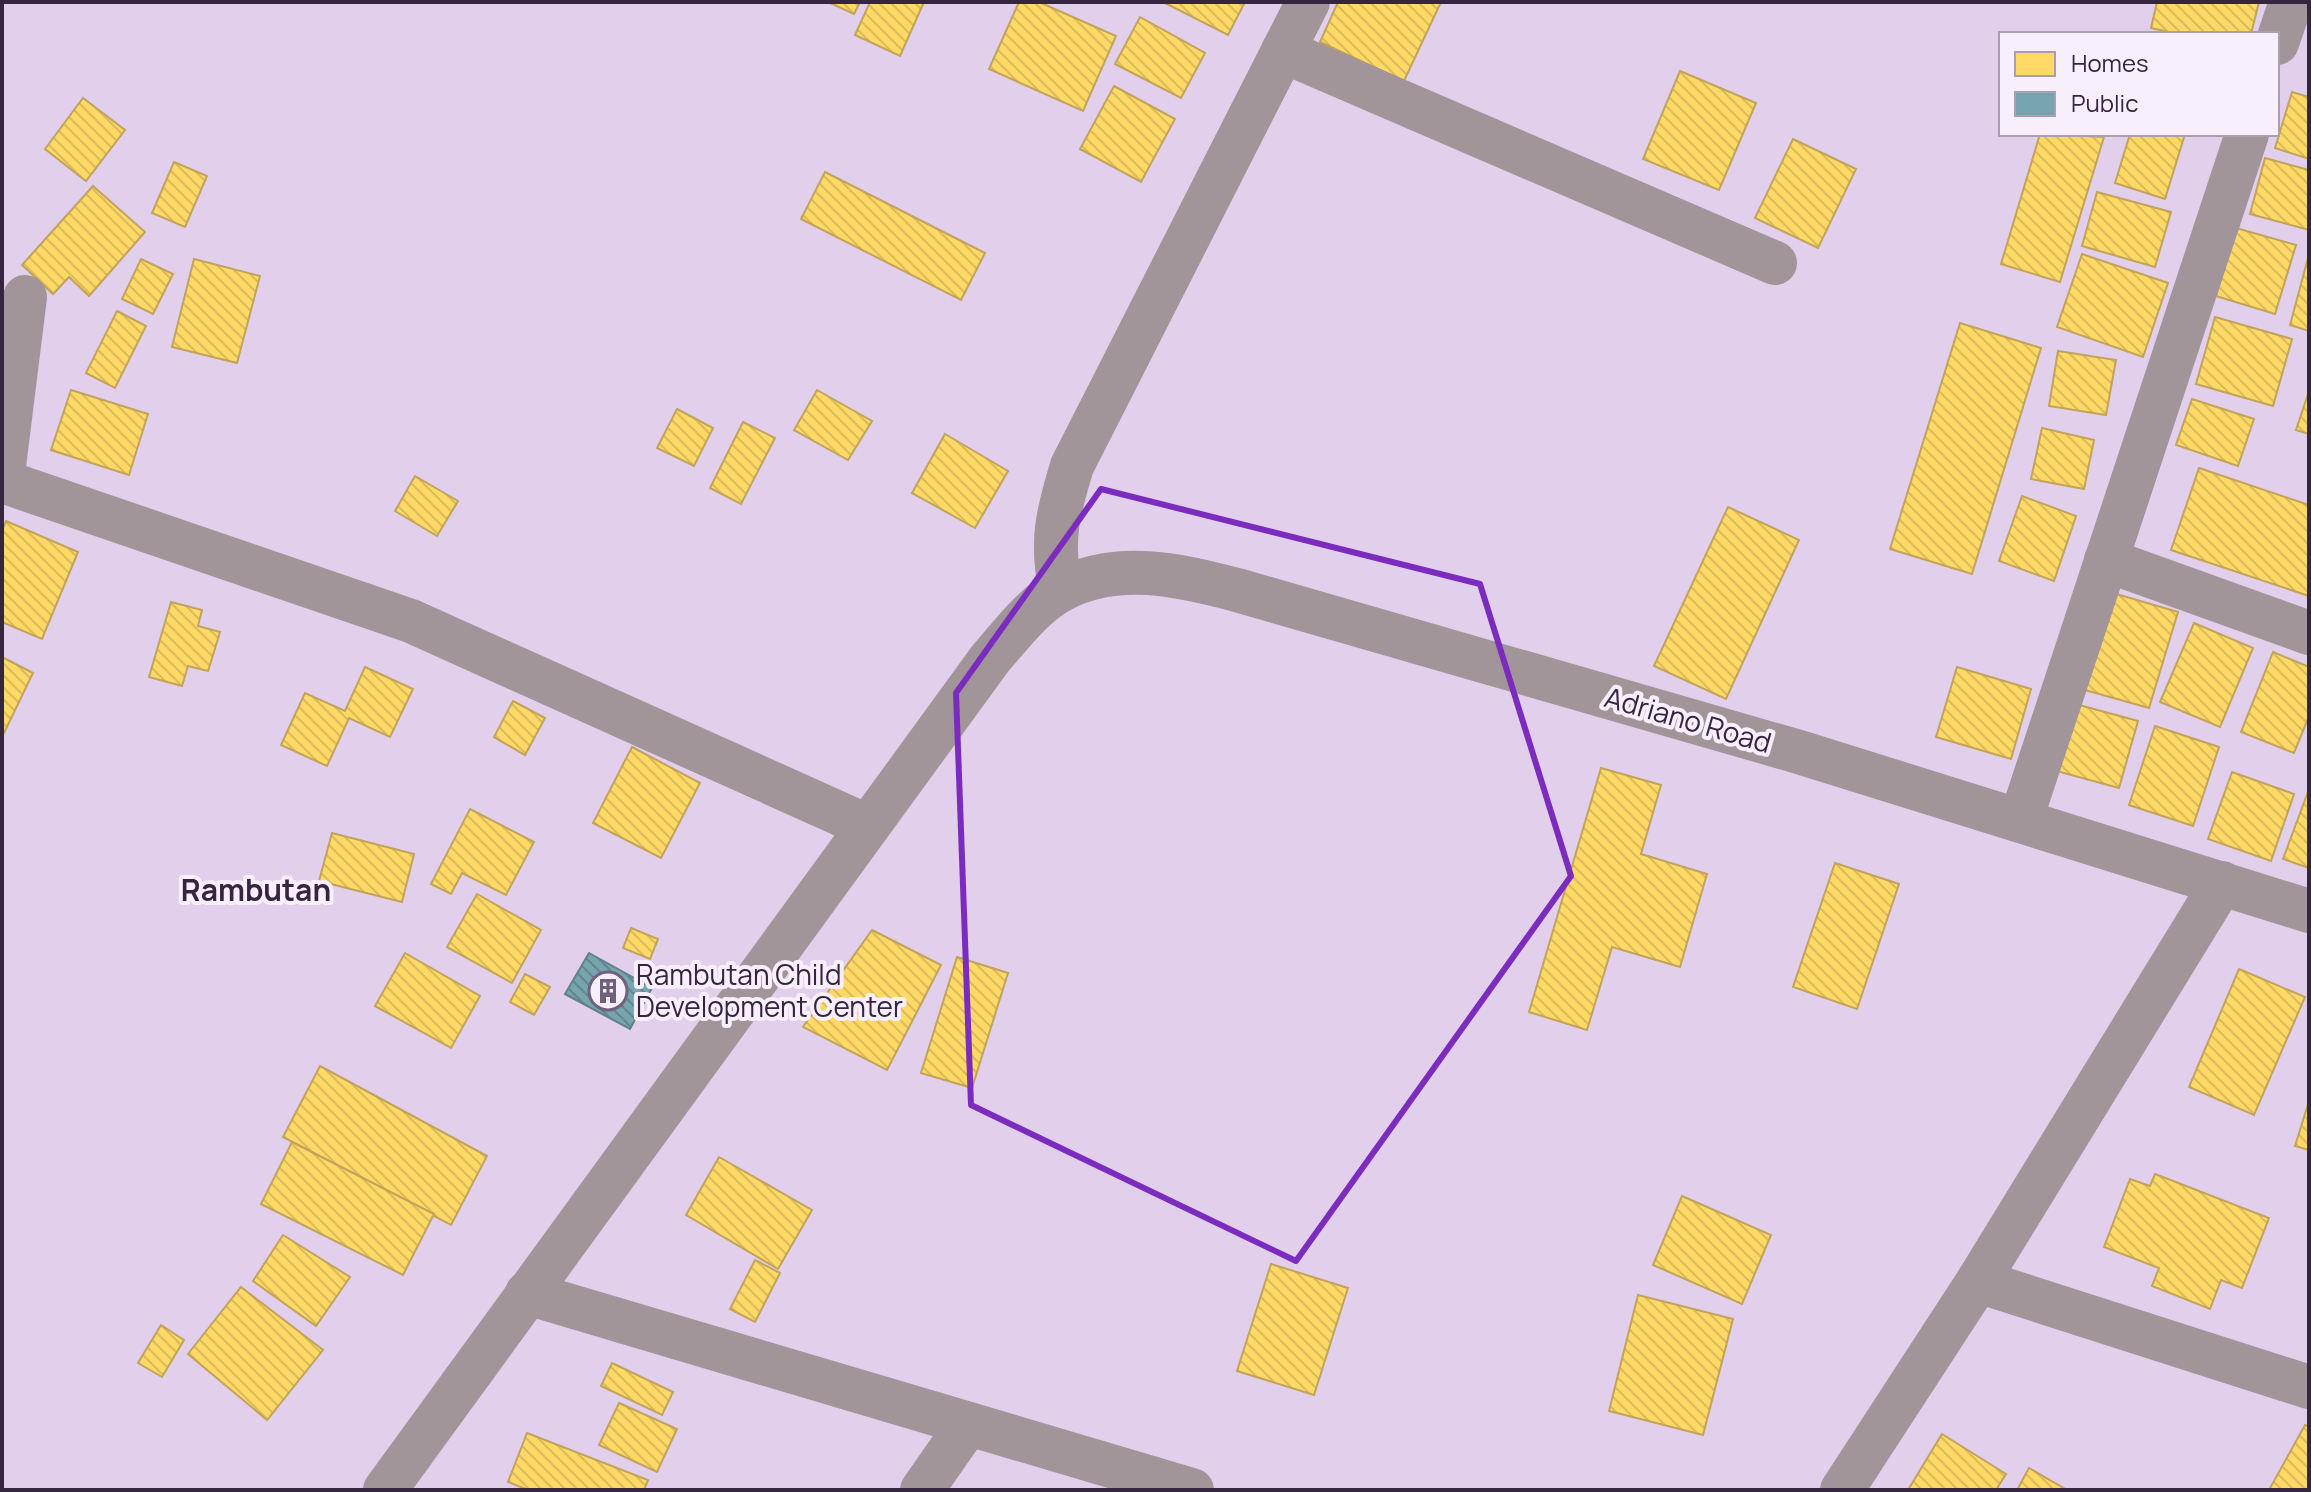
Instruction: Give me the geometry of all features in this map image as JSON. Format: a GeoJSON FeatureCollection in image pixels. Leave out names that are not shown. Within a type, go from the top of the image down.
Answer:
{"type":"FeatureCollection","features":[{"type":"Feature","properties":{"kind":"street"},"geometry":{"type":"LineString","coordinates":[[1061,590],[1054,557],[1058,512],[1072,466],[1308,2]]}},
{"type":"Feature","properties":{"kind":"street"},"geometry":{"type":"LineString","coordinates":[[1283,51],[1775,263]]}},
{"type":"Feature","properties":{"kind":"street"},"geometry":{"type":"LineString","coordinates":[[2021,819],[2246,136]]}},
{"type":"Feature","properties":{"kind":"street"},"geometry":{"type":"LineString","coordinates":[[25,297],[2,481],[411,621],[867,826]]}},
{"type":"Feature","properties":{"kind":"street"},"geometry":{"type":"LineString","coordinates":[[2106,560],[2309,633]]}},
{"type":"Feature","properties":{"kind":"street","name":"Adriano Road"},"geometry":{"type":"LineString","coordinates":[[385,1490],[990,659],[1029,615],[1061,590],[1104,575],[1144,572],[1200,580],[2021,819],[2309,911]]}},
{"type":"Feature","properties":{"kind":"street"},"geometry":{"type":"LineString","coordinates":[[1842,1490],[1978,1281],[2222,883]]}},
{"type":"Feature","properties":{"kind":"street"},"geometry":{"type":"LineString","coordinates":[[1978,1281],[2309,1387]]}},
{"type":"Feature","properties":{"kind":"street"},"geometry":{"type":"LineString","coordinates":[[527,1293],[1192,1490]]}},
{"type":"Feature","properties":{"kind":"street"},"geometry":{"type":"LineString","coordinates":[[922,1490],[968,1424]]}},
{"type":"Feature","properties":{"kind":"highlighted area"},"geometry":{"type":"Polygon","coordinates":[[[1101,489],[1480,584],[1571,876],[1296,1261],[971,1105],[956,693],[1101,489]]]}},
{"type":"Feature","properties":{"kind":"building: Homes"},"geometry":{"type":"Polygon","coordinates":[[[828,2],[860,2],[854,14],[828,2]]]}},
{"type":"Feature","properties":{"kind":"building: Homes"},"geometry":{"type":"Polygon","coordinates":[[[870,2],[924,2],[900,56],[855,35],[870,2]]]}},
{"type":"Feature","properties":{"kind":"building: Homes"},"geometry":{"type":"Polygon","coordinates":[[[1019,2],[1039,2],[1116,36],[1083,111],[989,69],[1019,2]]]}},
{"type":"Feature","properties":{"kind":"building: Homes"},"geometry":{"type":"Polygon","coordinates":[[[1163,2],[1245,2],[1228,35],[1163,2]]]}},
{"type":"Feature","properties":{"kind":"building: Homes"},"geometry":{"type":"Polygon","coordinates":[[[1338,2],[1441,2],[1404,81],[1320,42],[1338,2]]]}},
{"type":"Feature","properties":{"kind":"building: Homes"},"geometry":{"type":"Polygon","coordinates":[[[2157,2],[2259,2],[2252,32],[2169,32],[2151,28],[2157,2]]]}},
{"type":"Feature","properties":{"kind":"building: Homes"},"geometry":{"type":"Polygon","coordinates":[[[1140,17],[1205,53],[1181,98],[1115,64],[1140,17]]]}},
{"type":"Feature","properties":{"kind":"building: Homes"},"geometry":{"type":"Polygon","coordinates":[[[1680,71],[1756,103],[1719,190],[1643,159],[1680,71]]]}},
{"type":"Feature","properties":{"kind":"building: Homes"},"geometry":{"type":"Polygon","coordinates":[[[1114,86],[1175,119],[1141,182],[1080,149],[1114,86]]]}},
{"type":"Feature","properties":{"kind":"building: Homes"},"geometry":{"type":"Polygon","coordinates":[[[2292,92],[2309,97],[2309,159],[2275,148],[2292,92]]]}},
{"type":"Feature","properties":{"kind":"building: Homes"},"geometry":{"type":"Polygon","coordinates":[[[83,98],[125,130],[86,181],[45,149],[83,98]]]}},
{"type":"Feature","properties":{"kind":"building: Homes"},"geometry":{"type":"Polygon","coordinates":[[[2039,136],[2104,137],[2060,282],[2001,264],[2039,136]]]}},
{"type":"Feature","properties":{"kind":"building: Homes"},"geometry":{"type":"Polygon","coordinates":[[[2129,136],[2184,136],[2165,199],[2115,183],[2129,136]]]}},
{"type":"Feature","properties":{"kind":"building: Homes"},"geometry":{"type":"Polygon","coordinates":[[[1793,139],[1856,169],[1818,248],[1755,218],[1793,139]]]}},
{"type":"Feature","properties":{"kind":"building: Homes"},"geometry":{"type":"Polygon","coordinates":[[[2265,158],[2309,170],[2309,230],[2250,214],[2265,158]]]}},
{"type":"Feature","properties":{"kind":"building: Homes"},"geometry":{"type":"Polygon","coordinates":[[[174,162],[207,176],[185,227],[152,213],[174,162]]]}},
{"type":"Feature","properties":{"kind":"building: Homes"},"geometry":{"type":"Polygon","coordinates":[[[825,172],[985,253],[961,300],[801,219],[825,172]]]}},
{"type":"Feature","properties":{"kind":"building: Homes"},"geometry":{"type":"Polygon","coordinates":[[[93,186],[145,232],[89,296],[69,277],[53,294],[22,265],[93,186]]]}},
{"type":"Feature","properties":{"kind":"building: Homes"},"geometry":{"type":"Polygon","coordinates":[[[2097,192],[2171,212],[2155,267],[2082,246],[2097,192]]]}},
{"type":"Feature","properties":{"kind":"building: Homes"},"geometry":{"type":"Polygon","coordinates":[[[2236,228],[2296,245],[2275,314],[2216,296],[2236,228]]]}},
{"type":"Feature","properties":{"kind":"building: Homes"},"geometry":{"type":"Polygon","coordinates":[[[2082,254],[2168,283],[2143,357],[2057,327],[2082,254]]]}},
{"type":"Feature","properties":{"kind":"building: Homes"},"geometry":{"type":"Polygon","coordinates":[[[2309,258],[2309,331],[2290,325],[2309,258]]]}},
{"type":"Feature","properties":{"kind":"building: Homes"},"geometry":{"type":"Polygon","coordinates":[[[141,259],[173,274],[153,314],[122,299],[141,259]]]}},
{"type":"Feature","properties":{"kind":"building: Homes"},"geometry":{"type":"Polygon","coordinates":[[[194,259],[260,276],[237,363],[172,347],[194,259]]]}},
{"type":"Feature","properties":{"kind":"building: Homes"},"geometry":{"type":"Polygon","coordinates":[[[117,311],[146,326],[115,388],[86,373],[117,311]]]}},
{"type":"Feature","properties":{"kind":"building: Homes"},"geometry":{"type":"Polygon","coordinates":[[[2215,317],[2292,339],[2273,406],[2196,384],[2215,317]]]}},
{"type":"Feature","properties":{"kind":"building: Homes"},"geometry":{"type":"Polygon","coordinates":[[[1960,323],[2041,348],[1972,574],[1890,549],[1960,323]]]}},
{"type":"Feature","properties":{"kind":"building: Homes"},"geometry":{"type":"Polygon","coordinates":[[[2058,351],[2116,360],[2106,415],[2049,406],[2058,351]]]}},
{"type":"Feature","properties":{"kind":"building: Homes"},"geometry":{"type":"Polygon","coordinates":[[[71,390],[148,414],[129,475],[51,450],[71,390]]]}},
{"type":"Feature","properties":{"kind":"building: Homes"},"geometry":{"type":"Polygon","coordinates":[[[817,390],[872,421],[848,460],[794,430],[817,390]]]}},
{"type":"Feature","properties":{"kind":"building: Homes"},"geometry":{"type":"Polygon","coordinates":[[[2309,391],[2309,434],[2296,430],[2309,391]]]}},
{"type":"Feature","properties":{"kind":"building: Homes"},"geometry":{"type":"Polygon","coordinates":[[[2192,399],[2254,419],[2238,466],[2176,445],[2192,399]]]}},
{"type":"Feature","properties":{"kind":"building: Homes"},"geometry":{"type":"Polygon","coordinates":[[[677,409],[713,428],[694,466],[657,448],[677,409]]]}},
{"type":"Feature","properties":{"kind":"building: Homes"},"geometry":{"type":"Polygon","coordinates":[[[743,422],[775,438],[741,504],[710,488],[743,422]]]}},
{"type":"Feature","properties":{"kind":"building: Homes"},"geometry":{"type":"Polygon","coordinates":[[[2042,428],[2094,440],[2084,489],[2031,479],[2042,428]]]}},
{"type":"Feature","properties":{"kind":"building: Homes"},"geometry":{"type":"Polygon","coordinates":[[[945,434],[1008,471],[975,528],[912,493],[945,434]]]}},
{"type":"Feature","properties":{"kind":"building: Homes"},"geometry":{"type":"Polygon","coordinates":[[[2199,468],[2309,505],[2309,596],[2171,550],[2199,468]]]}},
{"type":"Feature","properties":{"kind":"building: Homes"},"geometry":{"type":"Polygon","coordinates":[[[415,476],[458,501],[437,536],[395,511],[415,476]]]}},
{"type":"Feature","properties":{"kind":"building: Homes"},"geometry":{"type":"Polygon","coordinates":[[[2022,496],[2076,516],[2054,581],[1999,561],[2022,496]]]}},
{"type":"Feature","properties":{"kind":"building: Homes"},"geometry":{"type":"Polygon","coordinates":[[[1728,507],[1799,540],[1726,699],[1654,666],[1728,507]]]}},
{"type":"Feature","properties":{"kind":"building: Homes"},"geometry":{"type":"Polygon","coordinates":[[[6,521],[78,552],[42,639],[2,622],[2,531],[6,521]]]}},
{"type":"Feature","properties":{"kind":"building: Homes"},"geometry":{"type":"Polygon","coordinates":[[[2113,593],[2178,612],[2149,708],[2085,690],[2113,593]]]}},
{"type":"Feature","properties":{"kind":"building: Homes"},"geometry":{"type":"Polygon","coordinates":[[[171,602],[202,610],[198,626],[220,632],[208,671],[188,666],[182,686],[149,677],[171,602]]]}},
{"type":"Feature","properties":{"kind":"building: Homes"},"geometry":{"type":"Polygon","coordinates":[[[2194,623],[2253,648],[2220,727],[2160,702],[2194,623]]]}},
{"type":"Feature","properties":{"kind":"building: Homes"},"geometry":{"type":"Polygon","coordinates":[[[2273,652],[2309,667],[2309,716],[2294,753],[2241,732],[2273,652]]]}},
{"type":"Feature","properties":{"kind":"building: Homes"},"geometry":{"type":"Polygon","coordinates":[[[2,657],[33,673],[2,737],[2,657]]]}},
{"type":"Feature","properties":{"kind":"building: Homes"},"geometry":{"type":"Polygon","coordinates":[[[365,667],[413,689],[390,737],[349,718],[327,766],[281,745],[305,693],[345,711],[365,667]]]}},
{"type":"Feature","properties":{"kind":"building: Homes"},"geometry":{"type":"Polygon","coordinates":[[[1957,667],[2031,689],[2011,759],[1936,737],[1957,667]]]}},
{"type":"Feature","properties":{"kind":"building: Homes"},"geometry":{"type":"Polygon","coordinates":[[[513,701],[545,718],[525,755],[494,737],[513,701]]]}},
{"type":"Feature","properties":{"kind":"building: Homes"},"geometry":{"type":"Polygon","coordinates":[[[2072,703],[2138,721],[2119,788],[2053,770],[2072,703]]]}},
{"type":"Feature","properties":{"kind":"building: Homes"},"geometry":{"type":"Polygon","coordinates":[[[2155,726],[2219,747],[2193,826],[2129,805],[2155,726]]]}},
{"type":"Feature","properties":{"kind":"building: Homes"},"geometry":{"type":"Polygon","coordinates":[[[632,747],[700,783],[661,858],[593,823],[632,747]]]}},
{"type":"Feature","properties":{"kind":"building: Homes"},"geometry":{"type":"Polygon","coordinates":[[[1601,768],[1661,785],[1641,854],[1707,874],[1680,967],[1612,947],[1587,1030],[1529,1012],[1601,768]]]}},
{"type":"Feature","properties":{"kind":"building: Homes"},"geometry":{"type":"Polygon","coordinates":[[[2232,772],[2294,794],[2271,861],[2208,839],[2232,772]]]}},
{"type":"Feature","properties":{"kind":"building: Homes"},"geometry":{"type":"Polygon","coordinates":[[[2309,789],[2309,868],[2283,859],[2309,789]]]}},
{"type":"Feature","properties":{"kind":"building: Homes"},"geometry":{"type":"Polygon","coordinates":[[[470,809],[534,842],[506,895],[462,873],[451,894],[431,884],[470,809]]]}},
{"type":"Feature","properties":{"kind":"building: Homes"},"geometry":{"type":"Polygon","coordinates":[[[332,833],[414,854],[402,902],[319,881],[332,833]]]}},
{"type":"Feature","properties":{"kind":"building: Homes"},"geometry":{"type":"Polygon","coordinates":[[[1835,863],[1899,884],[1857,1009],[1793,987],[1835,863]]]}},
{"type":"Feature","properties":{"kind":"building: Homes"},"geometry":{"type":"Polygon","coordinates":[[[477,894],[541,930],[512,983],[447,947],[477,894]]]}},
{"type":"Feature","properties":{"kind":"building: Homes"},"geometry":{"type":"Polygon","coordinates":[[[631,928],[658,939],[650,959],[623,948],[631,928]]]}},
{"type":"Feature","properties":{"kind":"building: Homes"},"geometry":{"type":"Polygon","coordinates":[[[872,930],[941,965],[887,1070],[803,1027],[872,930]]]}},
{"type":"Feature","properties":{"kind":"building: Homes"},"geometry":{"type":"Polygon","coordinates":[[[405,953],[480,996],[451,1048],[375,1006],[405,953]]]}},
{"type":"Feature","properties":{"kind":"building: Homes"},"geometry":{"type":"Polygon","coordinates":[[[957,957],[1008,973],[972,1088],[921,1073],[957,957]]]}},
{"type":"Feature","properties":{"kind":"building: Homes"},"geometry":{"type":"Polygon","coordinates":[[[2239,969],[2305,997],[2254,1115],[2189,1087],[2239,969]]]}},
{"type":"Feature","properties":{"kind":"building: Homes"},"geometry":{"type":"Polygon","coordinates":[[[525,974],[550,987],[534,1015],[510,1002],[525,974]]]}},
{"type":"Feature","properties":{"kind":"building: Homes"},"geometry":{"type":"Polygon","coordinates":[[[320,1066],[487,1156],[451,1225],[283,1137],[320,1066]]]}},
{"type":"Feature","properties":{"kind":"building: Homes"},"geometry":{"type":"Polygon","coordinates":[[[2309,1101],[2309,1150],[2295,1146],[2309,1101]]]}},
{"type":"Feature","properties":{"kind":"building: Homes"},"geometry":{"type":"Polygon","coordinates":[[[292,1142],[434,1214],[403,1275],[261,1204],[292,1142]]]}},
{"type":"Feature","properties":{"kind":"building: Homes"},"geometry":{"type":"Polygon","coordinates":[[[719,1157],[812,1210],[778,1269],[686,1215],[719,1157]]]}},
{"type":"Feature","properties":{"kind":"building: Homes"},"geometry":{"type":"Polygon","coordinates":[[[2155,1174],[2269,1218],[2242,1288],[2221,1280],[2210,1309],[2152,1286],[2159,1268],[2104,1247],[2130,1179],[2150,1186],[2155,1174]]]}},
{"type":"Feature","properties":{"kind":"building: Homes"},"geometry":{"type":"Polygon","coordinates":[[[1682,1196],[1771,1235],[1742,1304],[1653,1265],[1682,1196]]]}},
{"type":"Feature","properties":{"kind":"building: Homes"},"geometry":{"type":"Polygon","coordinates":[[[283,1235],[350,1277],[316,1326],[253,1281],[283,1235]]]}},
{"type":"Feature","properties":{"kind":"building: Homes"},"geometry":{"type":"Polygon","coordinates":[[[755,1260],[780,1273],[755,1322],[730,1309],[755,1260]]]}},
{"type":"Feature","properties":{"kind":"building: Homes"},"geometry":{"type":"Polygon","coordinates":[[[1271,1264],[1348,1288],[1314,1395],[1237,1371],[1271,1264]]]}},
{"type":"Feature","properties":{"kind":"building: Homes"},"geometry":{"type":"Polygon","coordinates":[[[241,1287],[323,1350],[267,1420],[188,1354],[241,1287]]]}},
{"type":"Feature","properties":{"kind":"building: Homes"},"geometry":{"type":"Polygon","coordinates":[[[1638,1295],[1733,1319],[1703,1435],[1609,1411],[1638,1295]]]}},
{"type":"Feature","properties":{"kind":"building: Homes"},"geometry":{"type":"Polygon","coordinates":[[[161,1325],[184,1340],[162,1377],[138,1363],[161,1325]]]}},
{"type":"Feature","properties":{"kind":"building: Homes"},"geometry":{"type":"Polygon","coordinates":[[[612,1363],[673,1392],[662,1415],[601,1386],[612,1363]]]}},
{"type":"Feature","properties":{"kind":"building: Homes"},"geometry":{"type":"Polygon","coordinates":[[[619,1403],[677,1429],[657,1472],[599,1445],[619,1403]]]}},
{"type":"Feature","properties":{"kind":"building: Homes"},"geometry":{"type":"Polygon","coordinates":[[[2305,1425],[2309,1427],[2309,1490],[2269,1490],[2305,1425]]]}},
{"type":"Feature","properties":{"kind":"building: Homes"},"geometry":{"type":"Polygon","coordinates":[[[527,1433],[648,1480],[644,1490],[528,1490],[508,1482],[527,1433]]]}},
{"type":"Feature","properties":{"kind":"building: Homes"},"geometry":{"type":"Polygon","coordinates":[[[1942,1434],[2006,1474],[1996,1490],[1908,1490],[1942,1434]]]}},
{"type":"Feature","properties":{"kind":"building: Homes"},"geometry":{"type":"Polygon","coordinates":[[[2029,1468],[2067,1490],[2017,1490],[2029,1468]]]}},
{"type":"Feature","properties":{"kind":"building: Public","name":"Rambutan Child Development Center"},"geometry":{"type":"Polygon","coordinates":[[[589,953],[652,988],[630,1029],[565,994],[589,953]]]}},
{"type":"Feature","properties":{"kind":"place","name":"Rambutan Child Development Center"},"geometry":{"type":"Point","coordinates":[608,991]}},
{"type":"Feature","properties":{"kind":"district","name":"Rambutan"},"geometry":{"type":"Point","coordinates":[256,891]}}]}
